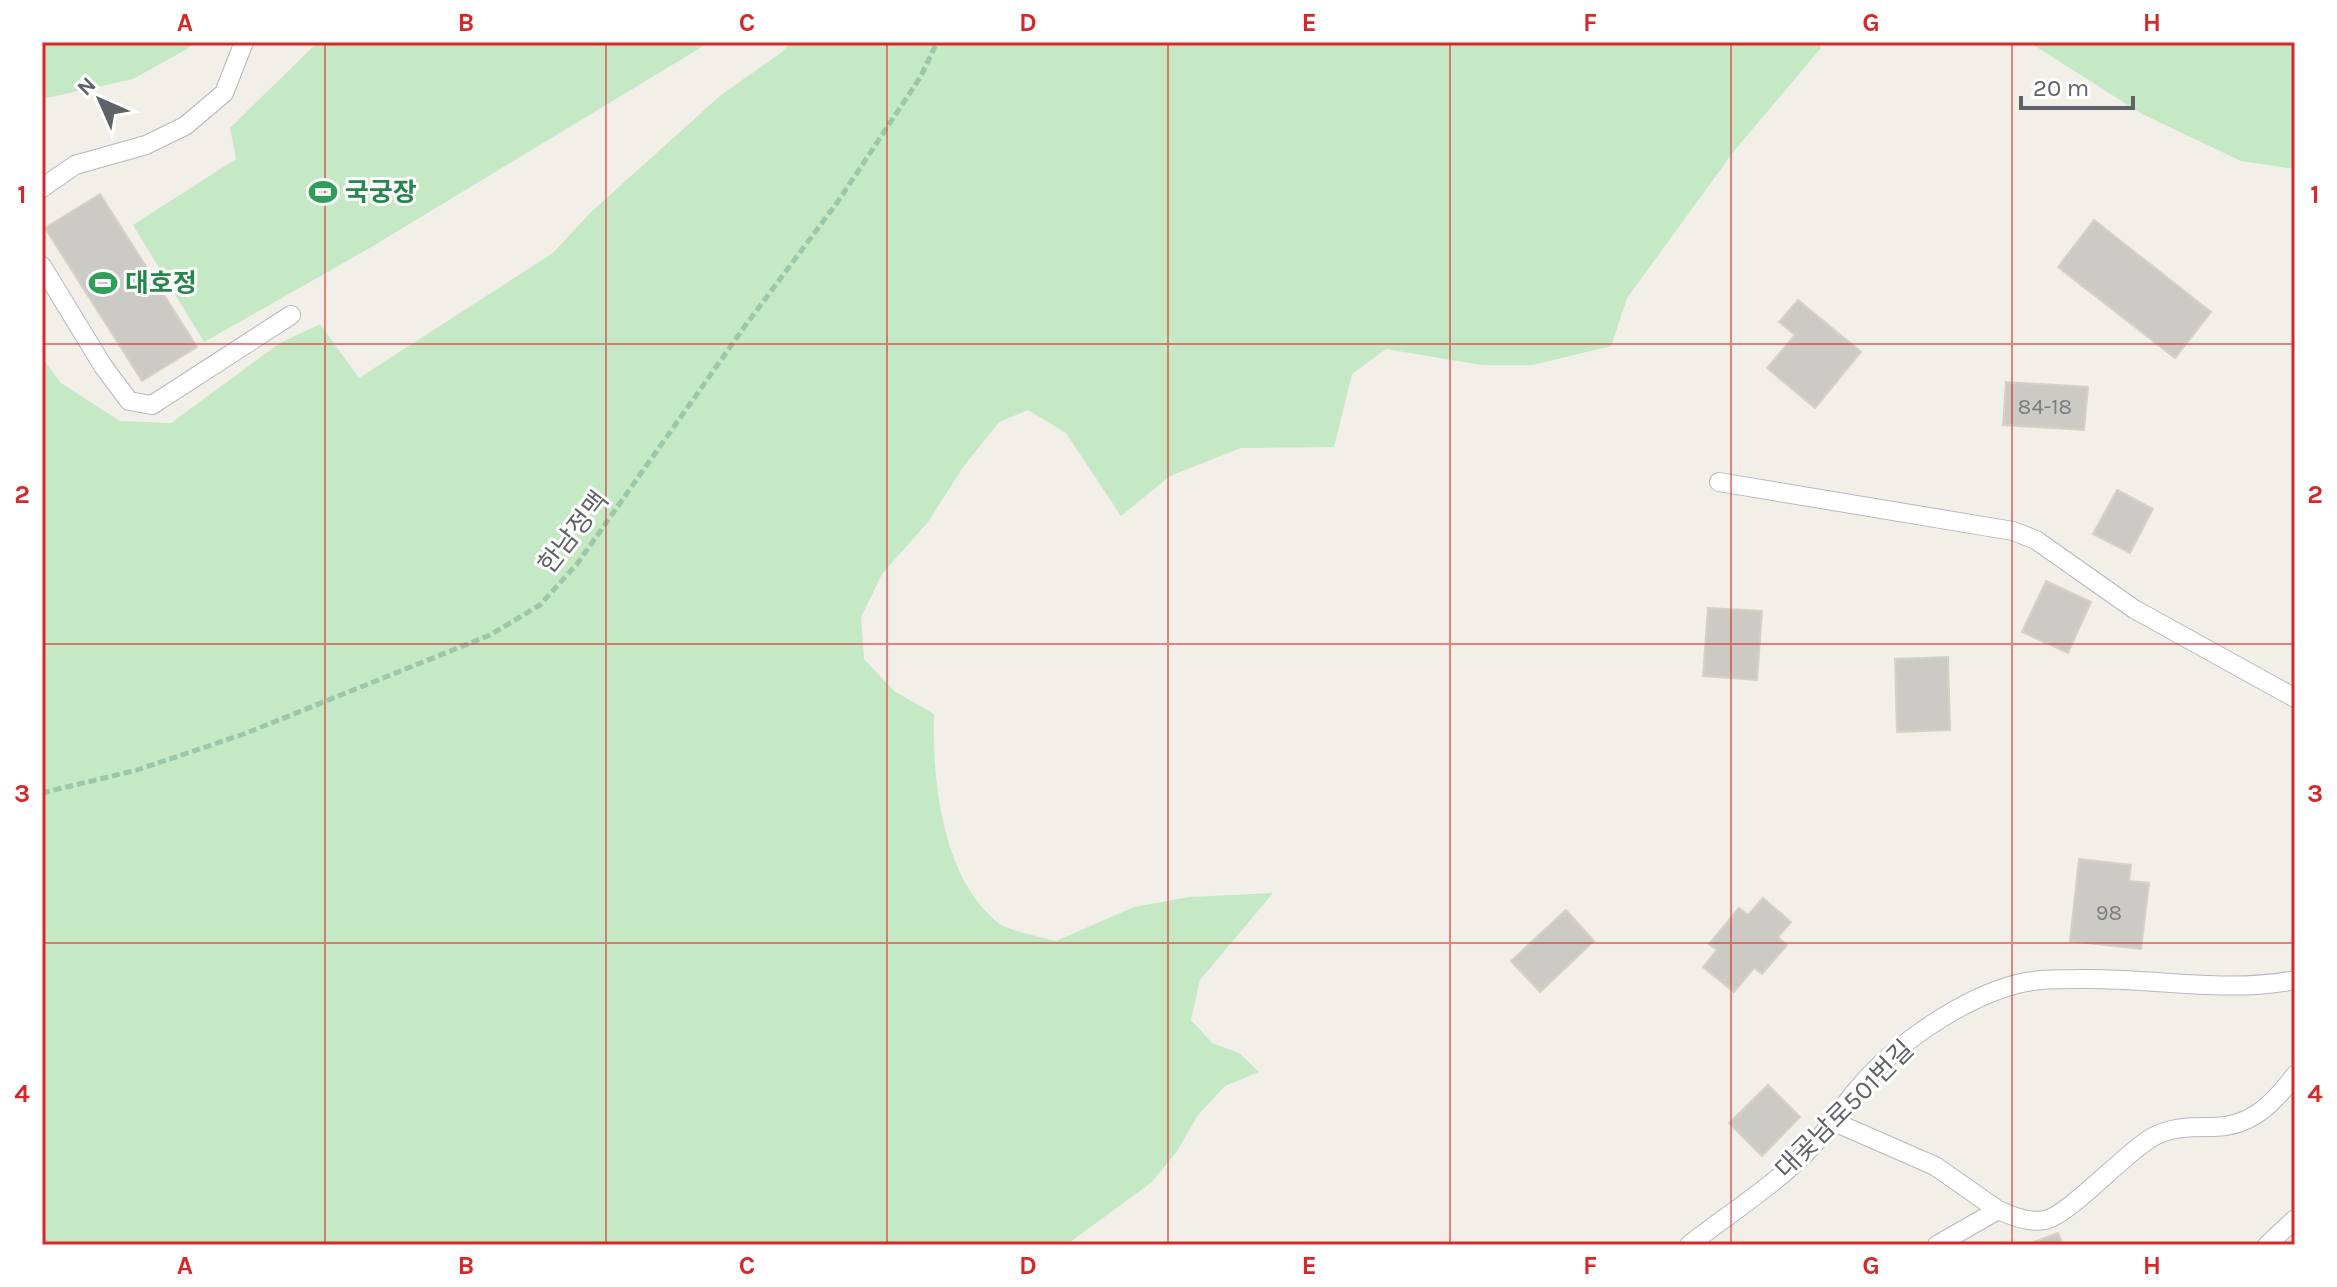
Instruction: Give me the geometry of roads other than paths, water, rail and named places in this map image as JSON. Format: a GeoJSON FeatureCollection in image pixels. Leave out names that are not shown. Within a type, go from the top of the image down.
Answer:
{"type":"FeatureCollection","features":[{"type":"Feature","properties":{"kind":"lane"},"geometry":{"type":"LineString","coordinates":[[42,188],[75,165],[146,145],[185,126],[224,93],[244,42]]}},
{"type":"Feature","properties":{"kind":"lane"},"geometry":{"type":"LineString","coordinates":[[42,266],[103,366],[129,401],[152,405],[291,315]]}},
{"type":"Feature","properties":{"kind":"lane"},"geometry":{"type":"LineString","coordinates":[[1719,482],[2025,535],[2134,609],[2295,698]]}},
{"type":"Feature","properties":{"kind":"lane","name":"대곶남로501번길"},"geometry":{"type":"LineString","coordinates":[[1689,1245],[1791,1166],[1816,1142],[1863,1082],[1900,1049],[1954,1011],[1977,999],[2018,984],[2056,979],[2102,978],[2209,986],[2272,985],[2295,980]]}},
{"type":"Feature","properties":{"kind":"lane"},"geometry":{"type":"LineString","coordinates":[[1832,1121],[1935,1166],[1998,1210],[2024,1220],[2047,1220],[2153,1137],[2185,1126],[2214,1128],[2253,1118],[2269,1107],[2295,1075]]}},
{"type":"Feature","properties":{"kind":"lane"},"geometry":{"type":"LineString","coordinates":[[1937,1245],[1998,1210]]}},
{"type":"Feature","properties":{"kind":"lane"},"geometry":{"type":"LineString","coordinates":[[2267,1245],[2295,1219]]}},
{"type":"Feature","properties":{"kind":"place","name":"국궁장"},"geometry":{"type":"Point","coordinates":[323,192]}},
{"type":"Feature","properties":{"kind":"place","name":"대호정"},"geometry":{"type":"Point","coordinates":[103,283]}}]}
